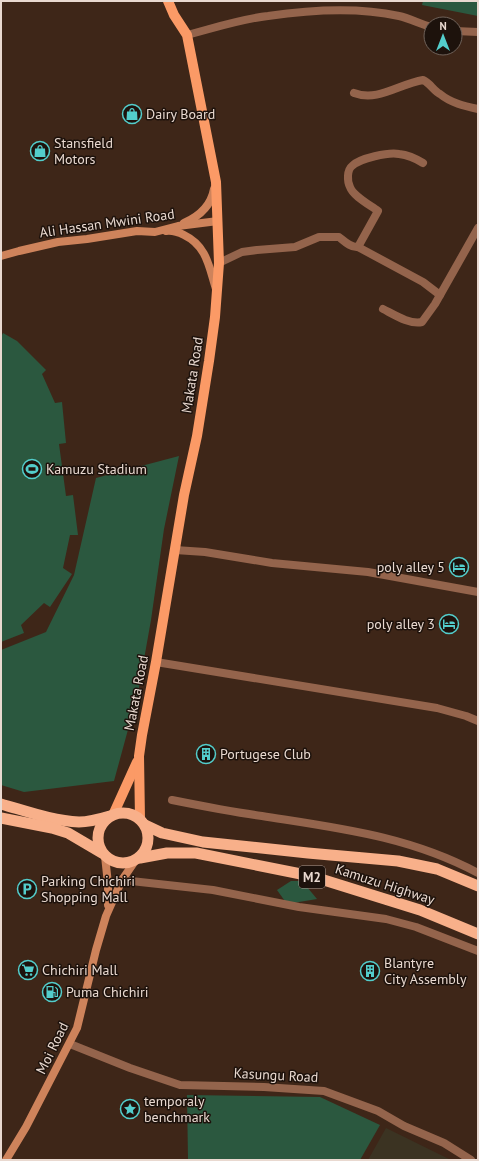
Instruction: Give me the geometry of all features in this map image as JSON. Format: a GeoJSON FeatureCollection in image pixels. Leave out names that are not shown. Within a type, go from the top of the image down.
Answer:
{"type":"FeatureCollection","features":[{"type":"Feature","properties":{"kind":"highway","name":"M2"},"geometry":{"type":"LineString","coordinates":[[1,804],[55,819],[88,821],[122,813],[132,814],[143,822]]}},
{"type":"Feature","properties":{"kind":"highway"},"geometry":{"type":"LineString","coordinates":[[104,854],[99,845],[98,837],[104,822],[112,816]]}},
{"type":"Feature","properties":{"kind":"highway","name":"M2"},"geometry":{"type":"LineString","coordinates":[[1,818],[52,828],[68,833],[104,854],[112,861],[128,863],[138,859]]}},
{"type":"Feature","properties":{"kind":"highway"},"geometry":{"type":"LineString","coordinates":[[138,859],[146,851],[148,843],[148,834],[143,822]]}},
{"type":"Feature","properties":{"kind":"highway","name":"Kamuzu Highway"},"geometry":{"type":"LineString","coordinates":[[143,822],[162,833],[203,842],[398,861],[437,870],[478,886]]}},
{"type":"Feature","properties":{"kind":"highway","name":"Kamuzu Highway"},"geometry":{"type":"LineString","coordinates":[[138,859],[167,852],[196,853],[311,876],[420,910],[478,934]]}},
{"type":"Feature","properties":{"kind":"main road","name":"Makata Road"},"geometry":{"type":"LineString","coordinates":[[143,822],[139,756],[184,495],[197,436],[215,317],[219,263],[216,182],[187,35],[174,15],[168,1]]}},
{"type":"Feature","properties":{"kind":"main road"},"geometry":{"type":"LineString","coordinates":[[178,226],[189,221],[202,212],[209,204],[213,196],[216,182]]}},
{"type":"Feature","properties":{"kind":"main road","name":"Ali Hassan Mwini Road"},"geometry":{"type":"LineString","coordinates":[[1,256],[19,250],[58,242],[137,231],[155,232],[178,226],[218,221]]}},
{"type":"Feature","properties":{"kind":"main road"},"geometry":{"type":"LineString","coordinates":[[155,232],[176,231],[189,237],[199,245],[206,256],[216,292]]}},
{"type":"Feature","properties":{"kind":"main road","name":"Makata Road"},"geometry":{"type":"LineString","coordinates":[[112,816],[139,756]]}},
{"type":"Feature","properties":{"kind":"main road"},"geometry":{"type":"LineString","coordinates":[[104,854],[108,884],[106,916]]}},
{"type":"Feature","properties":{"kind":"main road"},"geometry":{"type":"LineString","coordinates":[[106,916],[122,880],[138,859]]}},
{"type":"Feature","properties":{"kind":"main road","name":"Moi Road"},"geometry":{"type":"LineString","coordinates":[[6,1160],[26,1127],[77,1028],[106,916]]}},
{"type":"Feature","properties":{"kind":"street"},"geometry":{"type":"LineString","coordinates":[[187,35],[267,16],[352,11],[380,13],[401,17],[423,25]]}},
{"type":"Feature","properties":{"kind":"street"},"geometry":{"type":"LineString","coordinates":[[463,31],[478,32]]}},
{"type":"Feature","properties":{"kind":"street"},"geometry":{"type":"LineString","coordinates":[[354,92],[367,96],[378,95],[423,80],[428,82],[439,94],[451,102],[478,109]]}},
{"type":"Feature","properties":{"kind":"street"},"geometry":{"type":"LineString","coordinates":[[358,246],[378,211],[360,199],[350,188],[348,173],[351,166],[375,156],[398,153],[411,156],[422,163]]}},
{"type":"Feature","properties":{"kind":"street"},"geometry":{"type":"LineString","coordinates":[[383,309],[398,318],[420,323],[422,322],[435,304],[478,228]]}},
{"type":"Feature","properties":{"kind":"street"},"geometry":{"type":"LineString","coordinates":[[219,263],[242,252],[295,247],[319,237],[339,237],[355,247],[358,246],[423,282],[440,295]]}},
{"type":"Feature","properties":{"kind":"street"},"geometry":{"type":"LineString","coordinates":[[175,550],[205,552],[272,563],[368,572],[478,592]]}},
{"type":"Feature","properties":{"kind":"street"},"geometry":{"type":"LineString","coordinates":[[156,662],[437,708],[478,721]]}},
{"type":"Feature","properties":{"kind":"street"},"geometry":{"type":"LineString","coordinates":[[172,800],[344,829],[398,841],[438,855],[478,873]]}},
{"type":"Feature","properties":{"kind":"street"},"geometry":{"type":"LineString","coordinates":[[122,880],[213,890],[299,907],[386,919],[416,927],[478,951]]}},
{"type":"Feature","properties":{"kind":"street","name":"Kasungu Road"},"geometry":{"type":"LineString","coordinates":[[70,1044],[130,1068],[180,1085],[264,1087],[324,1091],[378,1111],[404,1126],[444,1144],[471,1160]]}},
{"type":"Feature","properties":{"kind":"shaded area"},"geometry":{"type":"Polygon","coordinates":[[[386,1128],[451,1160],[368,1160],[386,1128]]]}},
{"type":"Feature","properties":{"kind":"green space"},"geometry":{"type":"Polygon","coordinates":[[[423,1],[478,1],[478,16],[422,5],[423,1]]]}},
{"type":"Feature","properties":{"kind":"green space","name":"Kamuzu Stadium"},"geometry":{"type":"Polygon","coordinates":[[[3,333],[17,341],[46,370],[42,374],[55,403],[62,402],[66,443],[59,444],[66,496],[73,495],[78,535],[70,535],[63,568],[72,574],[50,607],[44,603],[21,625],[24,633],[1,642],[1,337],[3,333]]]}},
{"type":"Feature","properties":{"kind":"green space"},"geometry":{"type":"Polygon","coordinates":[[[179,456],[164,529],[151,620],[138,693],[114,781],[24,792],[1,785],[1,650],[46,632],[74,575],[96,478],[179,456]]]}},
{"type":"Feature","properties":{"kind":"green space"},"geometry":{"type":"Polygon","coordinates":[[[291,881],[302,881],[317,899],[287,904],[277,890],[291,881]]]}},
{"type":"Feature","properties":{"kind":"green space"},"geometry":{"type":"Polygon","coordinates":[[[187,1095],[320,1097],[380,1125],[360,1160],[188,1160],[187,1095]]]}},
{"type":"Feature","properties":{"kind":"place","name":"Dairy Board"},"geometry":{"type":"Point","coordinates":[132,114]}},
{"type":"Feature","properties":{"kind":"place","name":"Stansfield Motors"},"geometry":{"type":"Point","coordinates":[40,151]}},
{"type":"Feature","properties":{"kind":"place","name":"Kamuzu Stadium"},"geometry":{"type":"Point","coordinates":[32,469]}},
{"type":"Feature","properties":{"kind":"place","name":"poly alley 5"},"geometry":{"type":"Point","coordinates":[459,567]}},
{"type":"Feature","properties":{"kind":"place","name":"poly alley 3"},"geometry":{"type":"Point","coordinates":[449,624]}},
{"type":"Feature","properties":{"kind":"place","name":"Portugese Club"},"geometry":{"type":"Point","coordinates":[206,754]}},
{"type":"Feature","properties":{"kind":"place","name":"Parking Chichiri Shopping Mall"},"geometry":{"type":"Point","coordinates":[27,889]}},
{"type":"Feature","properties":{"kind":"place","name":"Chichiri Mall"},"geometry":{"type":"Point","coordinates":[28,970]}},
{"type":"Feature","properties":{"kind":"place","name":"Blantyre City Assembly"},"geometry":{"type":"Point","coordinates":[370,971]}},
{"type":"Feature","properties":{"kind":"place","name":"Puma Chichiri"},"geometry":{"type":"Point","coordinates":[52,992]}},
{"type":"Feature","properties":{"kind":"place","name":"temporaly benchmark"},"geometry":{"type":"Point","coordinates":[130,1109]}}]}
